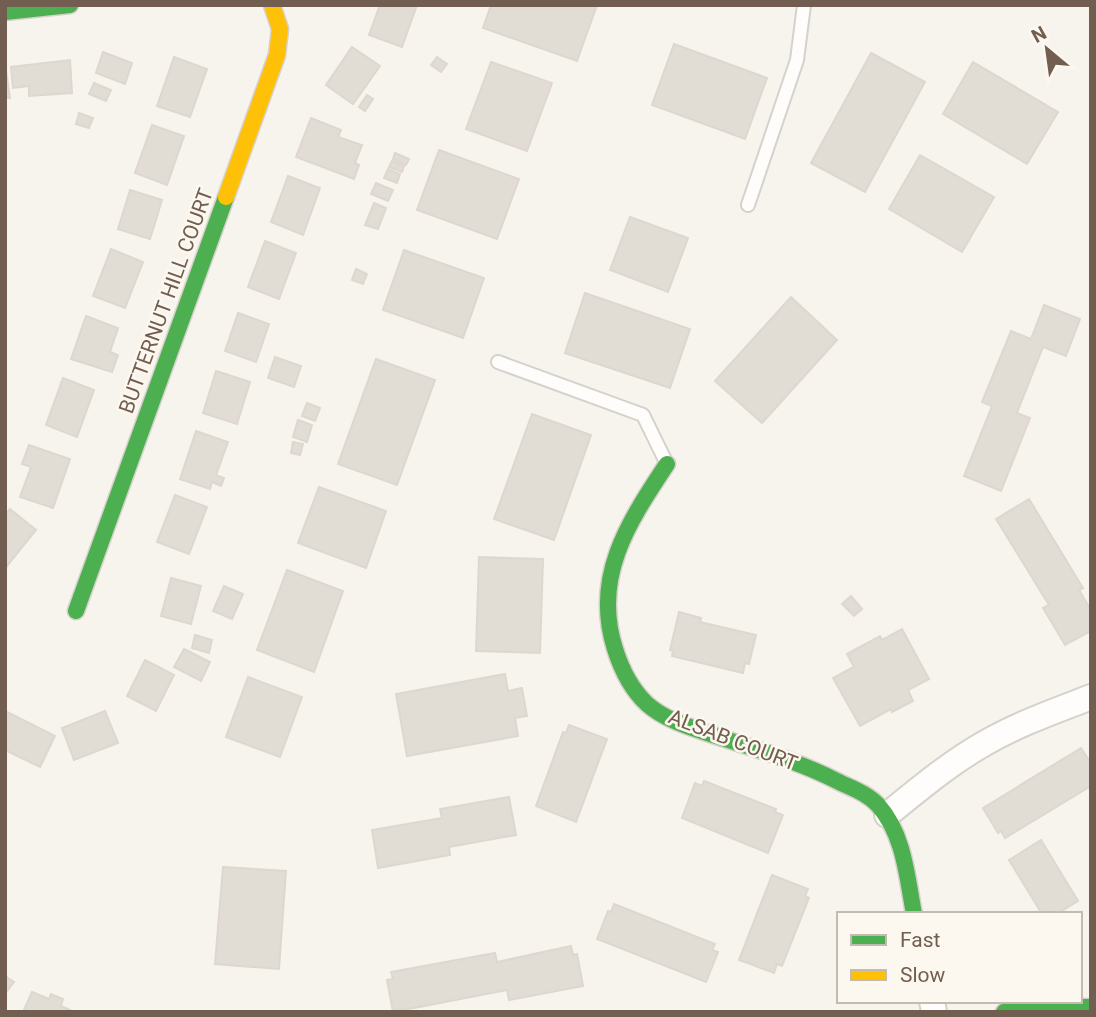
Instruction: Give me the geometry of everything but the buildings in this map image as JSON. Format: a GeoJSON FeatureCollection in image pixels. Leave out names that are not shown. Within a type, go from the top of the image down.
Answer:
{"type":"FeatureCollection","features":[{"type":"Feature","properties":{"kind":"street"},"geometry":{"type":"LineString","coordinates":[[5,12],[70,5]]}},
{"type":"Feature","properties":{"kind":"street","name":"BUTTERNUT HILL COURT"},"geometry":{"type":"LineString","coordinates":[[76,611],[277,55],[280,29],[272,5]]}},
{"type":"Feature","properties":{"kind":"street","name":"ALSAB COURT"},"geometry":{"type":"LineString","coordinates":[[667,464],[632,516],[612,563],[604,604],[608,635],[624,672],[647,704],[678,723],[827,775],[875,801],[887,815],[904,860],[915,912]]}},
{"type":"Feature","properties":{"kind":"street"},"geometry":{"type":"LineString","coordinates":[[887,815],[945,770],[987,742],[1027,722],[1091,697]]}},
{"type":"Feature","properties":{"kind":"street"},"geometry":{"type":"LineString","coordinates":[[1003,1012],[1091,1007]]}},
{"type":"Feature","properties":{"kind":"lane"},"geometry":{"type":"LineString","coordinates":[[748,205],[797,60],[804,5]]}},
{"type":"Feature","properties":{"kind":"lane"},"geometry":{"type":"LineString","coordinates":[[498,362],[643,415],[667,464]]}},
{"type":"Feature","properties":{"kind":"traffic: fast"},"geometry":{"type":"LineString","coordinates":[[5,12],[70,5]]}},
{"type":"Feature","properties":{"kind":"traffic: fast"},"geometry":{"type":"LineString","coordinates":[[76,611],[226,197]]}},
{"type":"Feature","properties":{"kind":"traffic: fast"},"geometry":{"type":"LineString","coordinates":[[667,464],[627,529],[611,574],[609,623],[620,664],[647,704],[670,719],[807,767],[859,791],[874,801],[887,816],[899,842],[914,912]]}},
{"type":"Feature","properties":{"kind":"traffic: fast"},"geometry":{"type":"LineString","coordinates":[[1004,1012],[1091,1007]]}},
{"type":"Feature","properties":{"kind":"traffic: slow"},"geometry":{"type":"LineString","coordinates":[[226,197],[277,55],[280,29],[272,5]]}}]}
